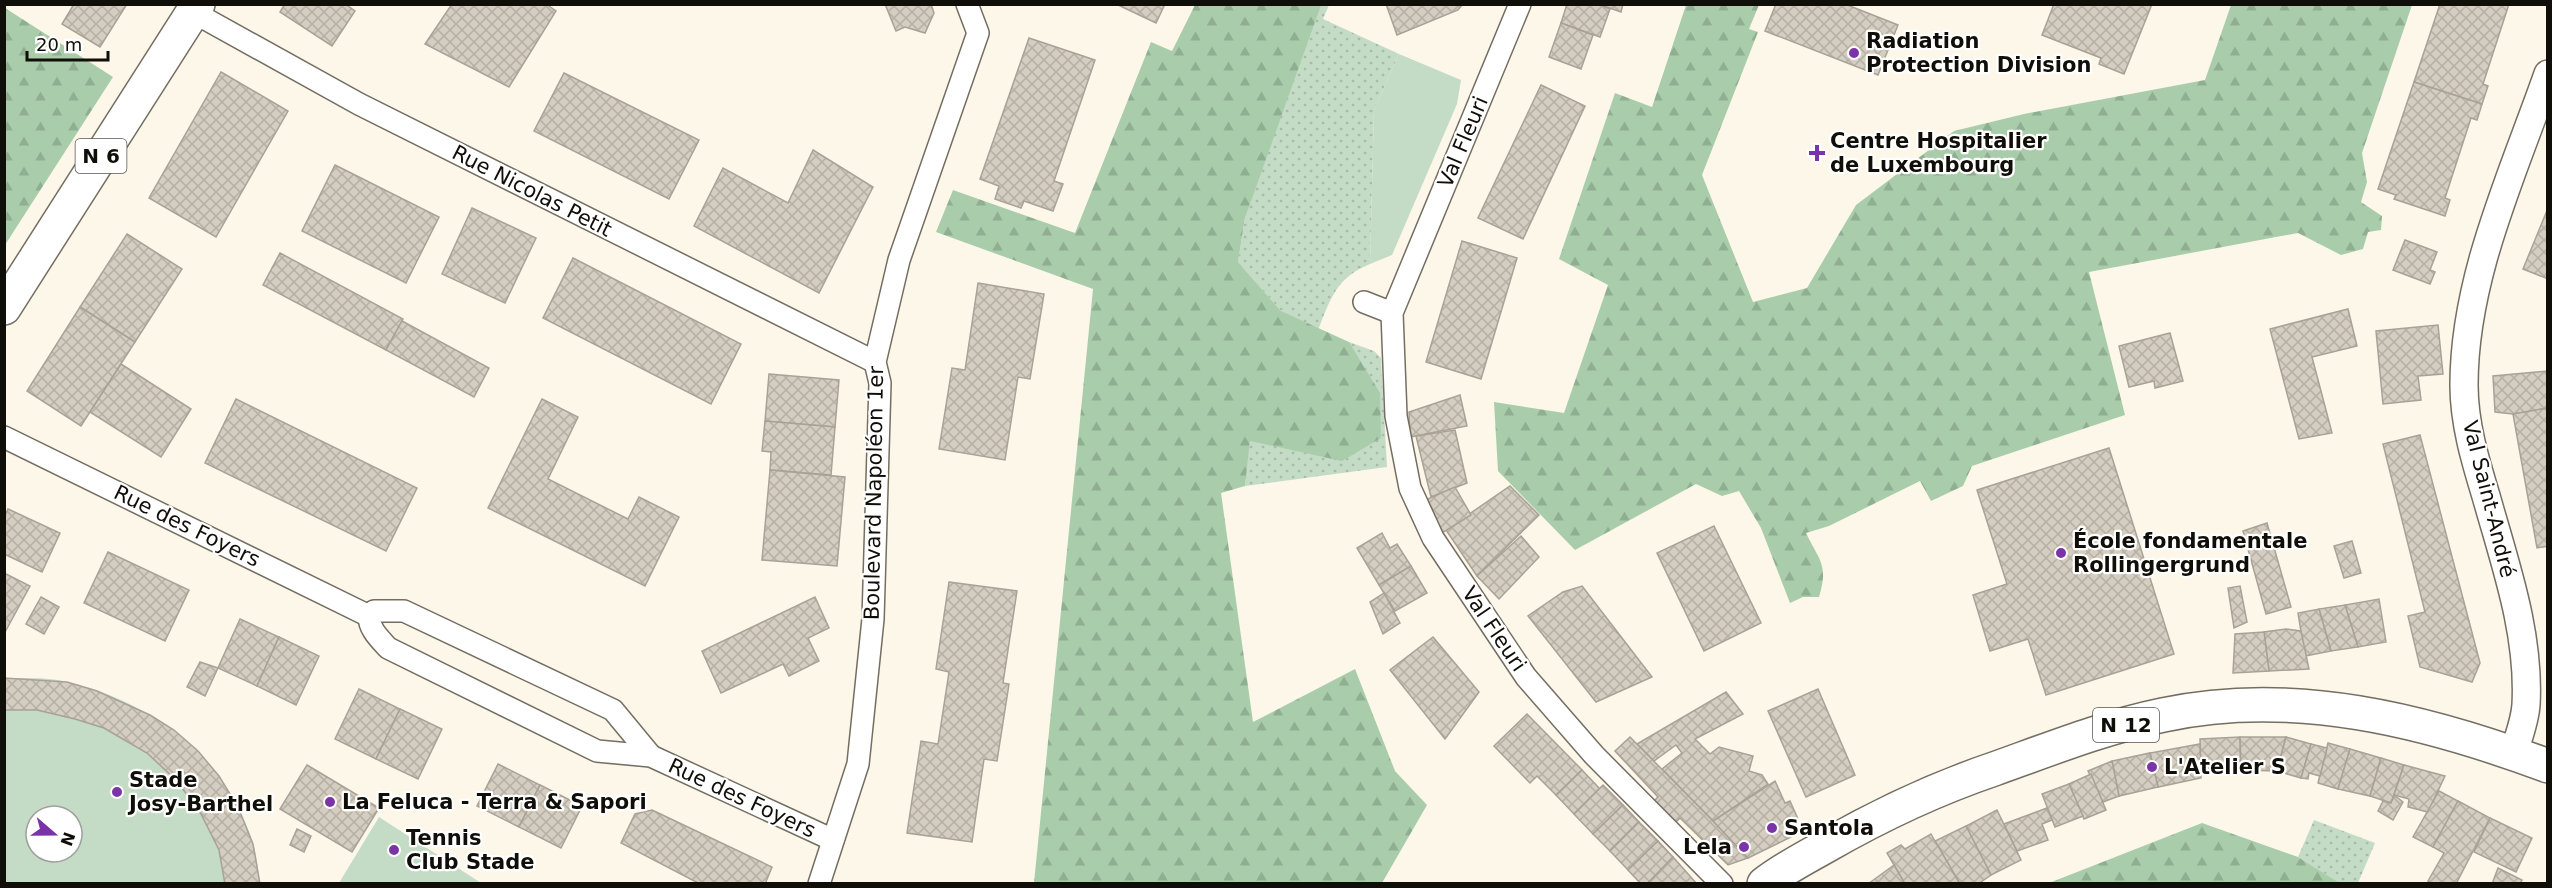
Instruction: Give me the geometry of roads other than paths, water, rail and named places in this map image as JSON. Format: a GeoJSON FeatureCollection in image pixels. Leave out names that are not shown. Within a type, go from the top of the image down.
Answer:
{"type":"FeatureCollection","features":[{"type":"Feature","properties":{"kind":"main road","name":"N 6"},"geometry":{"type":"LineString","coordinates":[[4,308],[196,8]]}},
{"type":"Feature","properties":{"kind":"main road","name":"N 12"},"geometry":{"type":"LineString","coordinates":[[1768,882],[1902,805],[2068,742],[2163,715],[2232,705],[2359,711],[2437,729],[2514,753],[2547,766]]}},
{"type":"Feature","properties":{"kind":"street","name":"Boulevard Napoléon 1er"},"geometry":{"type":"LineString","coordinates":[[819,884],[858,764],[873,619],[880,383],[875,362],[899,260],[978,33],[968,4]]}},
{"type":"Feature","properties":{"kind":"street","name":"Val Fleuri"},"geometry":{"type":"LineString","coordinates":[[1520,4],[1392,312],[1396,416],[1410,488],[1433,538],[1526,677],[1594,755],[1722,884]]}},
{"type":"Feature","properties":{"kind":"street","name":"Rue Nicolas Petit"},"geometry":{"type":"LineString","coordinates":[[196,8],[359,104],[875,362]]}},
{"type":"Feature","properties":{"kind":"street","name":"Val Saint-André"},"geometry":{"type":"LineString","coordinates":[[2514,753],[2526,707],[2526,669],[2521,627],[2511,582],[2470,444],[2464,386],[2469,319],[2487,248],[2547,74]]}},
{"type":"Feature","properties":{"kind":"street"},"geometry":{"type":"LineString","coordinates":[[1364,302],[1392,312]]}},
{"type":"Feature","properties":{"kind":"street","name":"Rue des Foyers"},"geometry":{"type":"LineString","coordinates":[[4,437],[369,615]]}},
{"type":"Feature","properties":{"kind":"street","name":"Rue des Foyers"},"geometry":{"type":"LineString","coordinates":[[369,615],[374,611],[404,611],[613,710],[651,756]]}},
{"type":"Feature","properties":{"kind":"street","name":"Rue des Foyers"},"geometry":{"type":"LineString","coordinates":[[369,615],[369,623],[375,634],[388,648],[597,751],[651,756],[833,840]]}},
{"type":"Feature","properties":{"kind":"place","name":"Radiation Protection Division"},"geometry":{"type":"Point","coordinates":[1854,53]}},
{"type":"Feature","properties":{"kind":"place","name":"Centre Hospitalier de Luxembourg"},"geometry":{"type":"Point","coordinates":[1817,153]}},
{"type":"Feature","properties":{"kind":"place","name":"École fondamentale Rollingergrund"},"geometry":{"type":"Point","coordinates":[2061,553]}},
{"type":"Feature","properties":{"kind":"place","name":"L'Atelier S"},"geometry":{"type":"Point","coordinates":[2152,767]}},
{"type":"Feature","properties":{"kind":"place","name":"Stade Josy-Barthel"},"geometry":{"type":"Point","coordinates":[117,792]}},
{"type":"Feature","properties":{"kind":"place","name":"La Feluca - Terra & Sapori"},"geometry":{"type":"Point","coordinates":[330,802]}},
{"type":"Feature","properties":{"kind":"place","name":"Santola"},"geometry":{"type":"Point","coordinates":[1772,828]}},
{"type":"Feature","properties":{"kind":"place","name":"Lela"},"geometry":{"type":"Point","coordinates":[1744,847]}},
{"type":"Feature","properties":{"kind":"place","name":"Tennis Club Stade"},"geometry":{"type":"Point","coordinates":[394,850]}}]}
